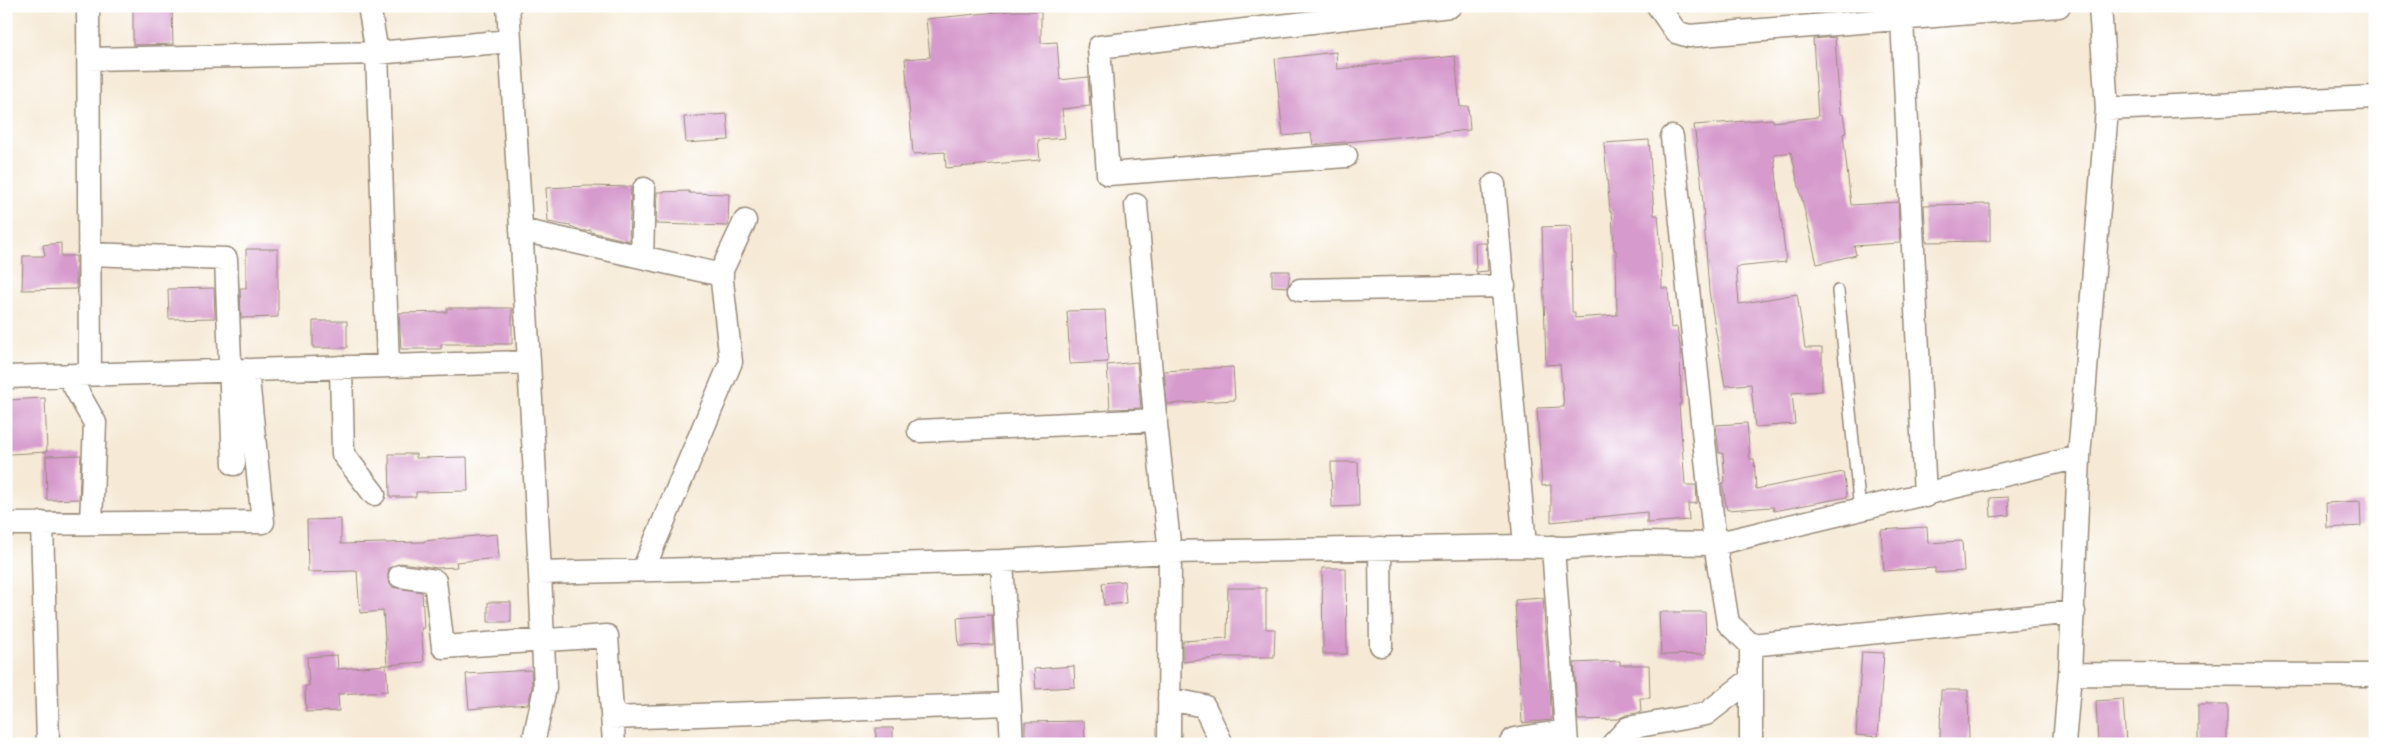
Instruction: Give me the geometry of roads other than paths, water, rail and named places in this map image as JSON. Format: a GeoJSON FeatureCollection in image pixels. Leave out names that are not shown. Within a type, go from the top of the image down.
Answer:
{"type":"FeatureCollection","features":[{"type":"Feature","properties":{"kind":"street"},"geometry":{"type":"LineString","coordinates":[[88,6],[90,374]]}},
{"type":"Feature","properties":{"kind":"street"},"geometry":{"type":"LineString","coordinates":[[369,6],[377,53],[388,366]]}},
{"type":"Feature","properties":{"kind":"street"},"geometry":{"type":"LineString","coordinates":[[508,6],[529,362],[545,688],[533,744]]}},
{"type":"Feature","properties":{"kind":"street"},"geometry":{"type":"LineString","coordinates":[[1346,156],[1108,174],[1099,47],[1309,14],[1450,6]]}},
{"type":"Feature","properties":{"kind":"street"},"geometry":{"type":"LineString","coordinates":[[1658,6],[1676,32],[1689,36],[2058,6]]}},
{"type":"Feature","properties":{"kind":"street"},"geometry":{"type":"LineString","coordinates":[[2064,744],[2074,612],[2079,457],[2107,109],[2100,6]]}},
{"type":"Feature","properties":{"kind":"street"},"geometry":{"type":"LineString","coordinates":[[1902,19],[1925,496]]}},
{"type":"Feature","properties":{"kind":"street"},"geometry":{"type":"LineString","coordinates":[[89,59],[377,53],[510,41]]}},
{"type":"Feature","properties":{"kind":"street"},"geometry":{"type":"LineString","coordinates":[[2107,109],[2375,98]]}},
{"type":"Feature","properties":{"kind":"street"},"geometry":{"type":"LineString","coordinates":[[1672,137],[1715,544],[1728,623],[1751,645],[1751,744]]}},
{"type":"Feature","properties":{"kind":"street"},"geometry":{"type":"LineString","coordinates":[[1494,185],[1526,546]]}},
{"type":"Feature","properties":{"kind":"street"},"geometry":{"type":"LineString","coordinates":[[642,257],[644,189]]}},
{"type":"Feature","properties":{"kind":"street"},"geometry":{"type":"LineString","coordinates":[[1136,205],[1170,552],[1169,744]]}},
{"type":"Feature","properties":{"kind":"street"},"geometry":{"type":"LineString","coordinates":[[644,570],[731,362],[721,272],[745,220]]}},
{"type":"Feature","properties":{"kind":"street"},"geometry":{"type":"LineString","coordinates":[[521,230],[722,275]]}},
{"type":"Feature","properties":{"kind":"street"},"geometry":{"type":"LineString","coordinates":[[6,524],[263,522],[240,370],[226,259],[89,254]]}},
{"type":"Feature","properties":{"kind":"street"},"geometry":{"type":"LineString","coordinates":[[1300,290],[1504,286]]}},
{"type":"Feature","properties":{"kind":"street"},"geometry":{"type":"LineString","coordinates":[[6,377],[529,362]]}},
{"type":"Feature","properties":{"kind":"street"},"geometry":{"type":"LineString","coordinates":[[341,367],[343,454],[374,494]]}},
{"type":"Feature","properties":{"kind":"street"},"geometry":{"type":"LineString","coordinates":[[234,464],[240,370]]}},
{"type":"Feature","properties":{"kind":"street"},"geometry":{"type":"LineString","coordinates":[[68,375],[95,423],[91,523]]}},
{"type":"Feature","properties":{"kind":"street"},"geometry":{"type":"LineString","coordinates":[[918,431],[1156,420]]}},
{"type":"Feature","properties":{"kind":"street"},"geometry":{"type":"LineString","coordinates":[[540,573],[1002,560],[1170,552],[1553,547],[1635,543],[1715,544],[1860,512],[2079,457]]}},
{"type":"Feature","properties":{"kind":"street"},"geometry":{"type":"LineString","coordinates":[[42,523],[48,744]]}},
{"type":"Feature","properties":{"kind":"street"},"geometry":{"type":"LineString","coordinates":[[1510,744],[1514,739],[1566,737],[1553,547]]}},
{"type":"Feature","properties":{"kind":"street"},"geometry":{"type":"LineString","coordinates":[[1380,548],[1381,645]]}},
{"type":"Feature","properties":{"kind":"street"},"geometry":{"type":"LineString","coordinates":[[1002,560],[1012,744]]}},
{"type":"Feature","properties":{"kind":"street"},"geometry":{"type":"LineString","coordinates":[[400,576],[435,581],[443,646],[607,636],[614,744]]}},
{"type":"Feature","properties":{"kind":"street"},"geometry":{"type":"LineString","coordinates":[[1751,645],[2074,612]]}},
{"type":"Feature","properties":{"kind":"street"},"geometry":{"type":"LineString","coordinates":[[2070,674],[2375,676]]}},
{"type":"Feature","properties":{"kind":"street"},"geometry":{"type":"LineString","coordinates":[[1613,744],[1628,728],[1706,714],[1751,679]]}},
{"type":"Feature","properties":{"kind":"street"},"geometry":{"type":"LineString","coordinates":[[1169,699],[1204,706],[1222,744]]}},
{"type":"Feature","properties":{"kind":"street"},"geometry":{"type":"LineString","coordinates":[[612,718],[1010,704]]}},
{"type":"Feature","properties":{"kind":"lane"},"geometry":{"type":"LineString","coordinates":[[1838,291],[1860,512]]}}]}
